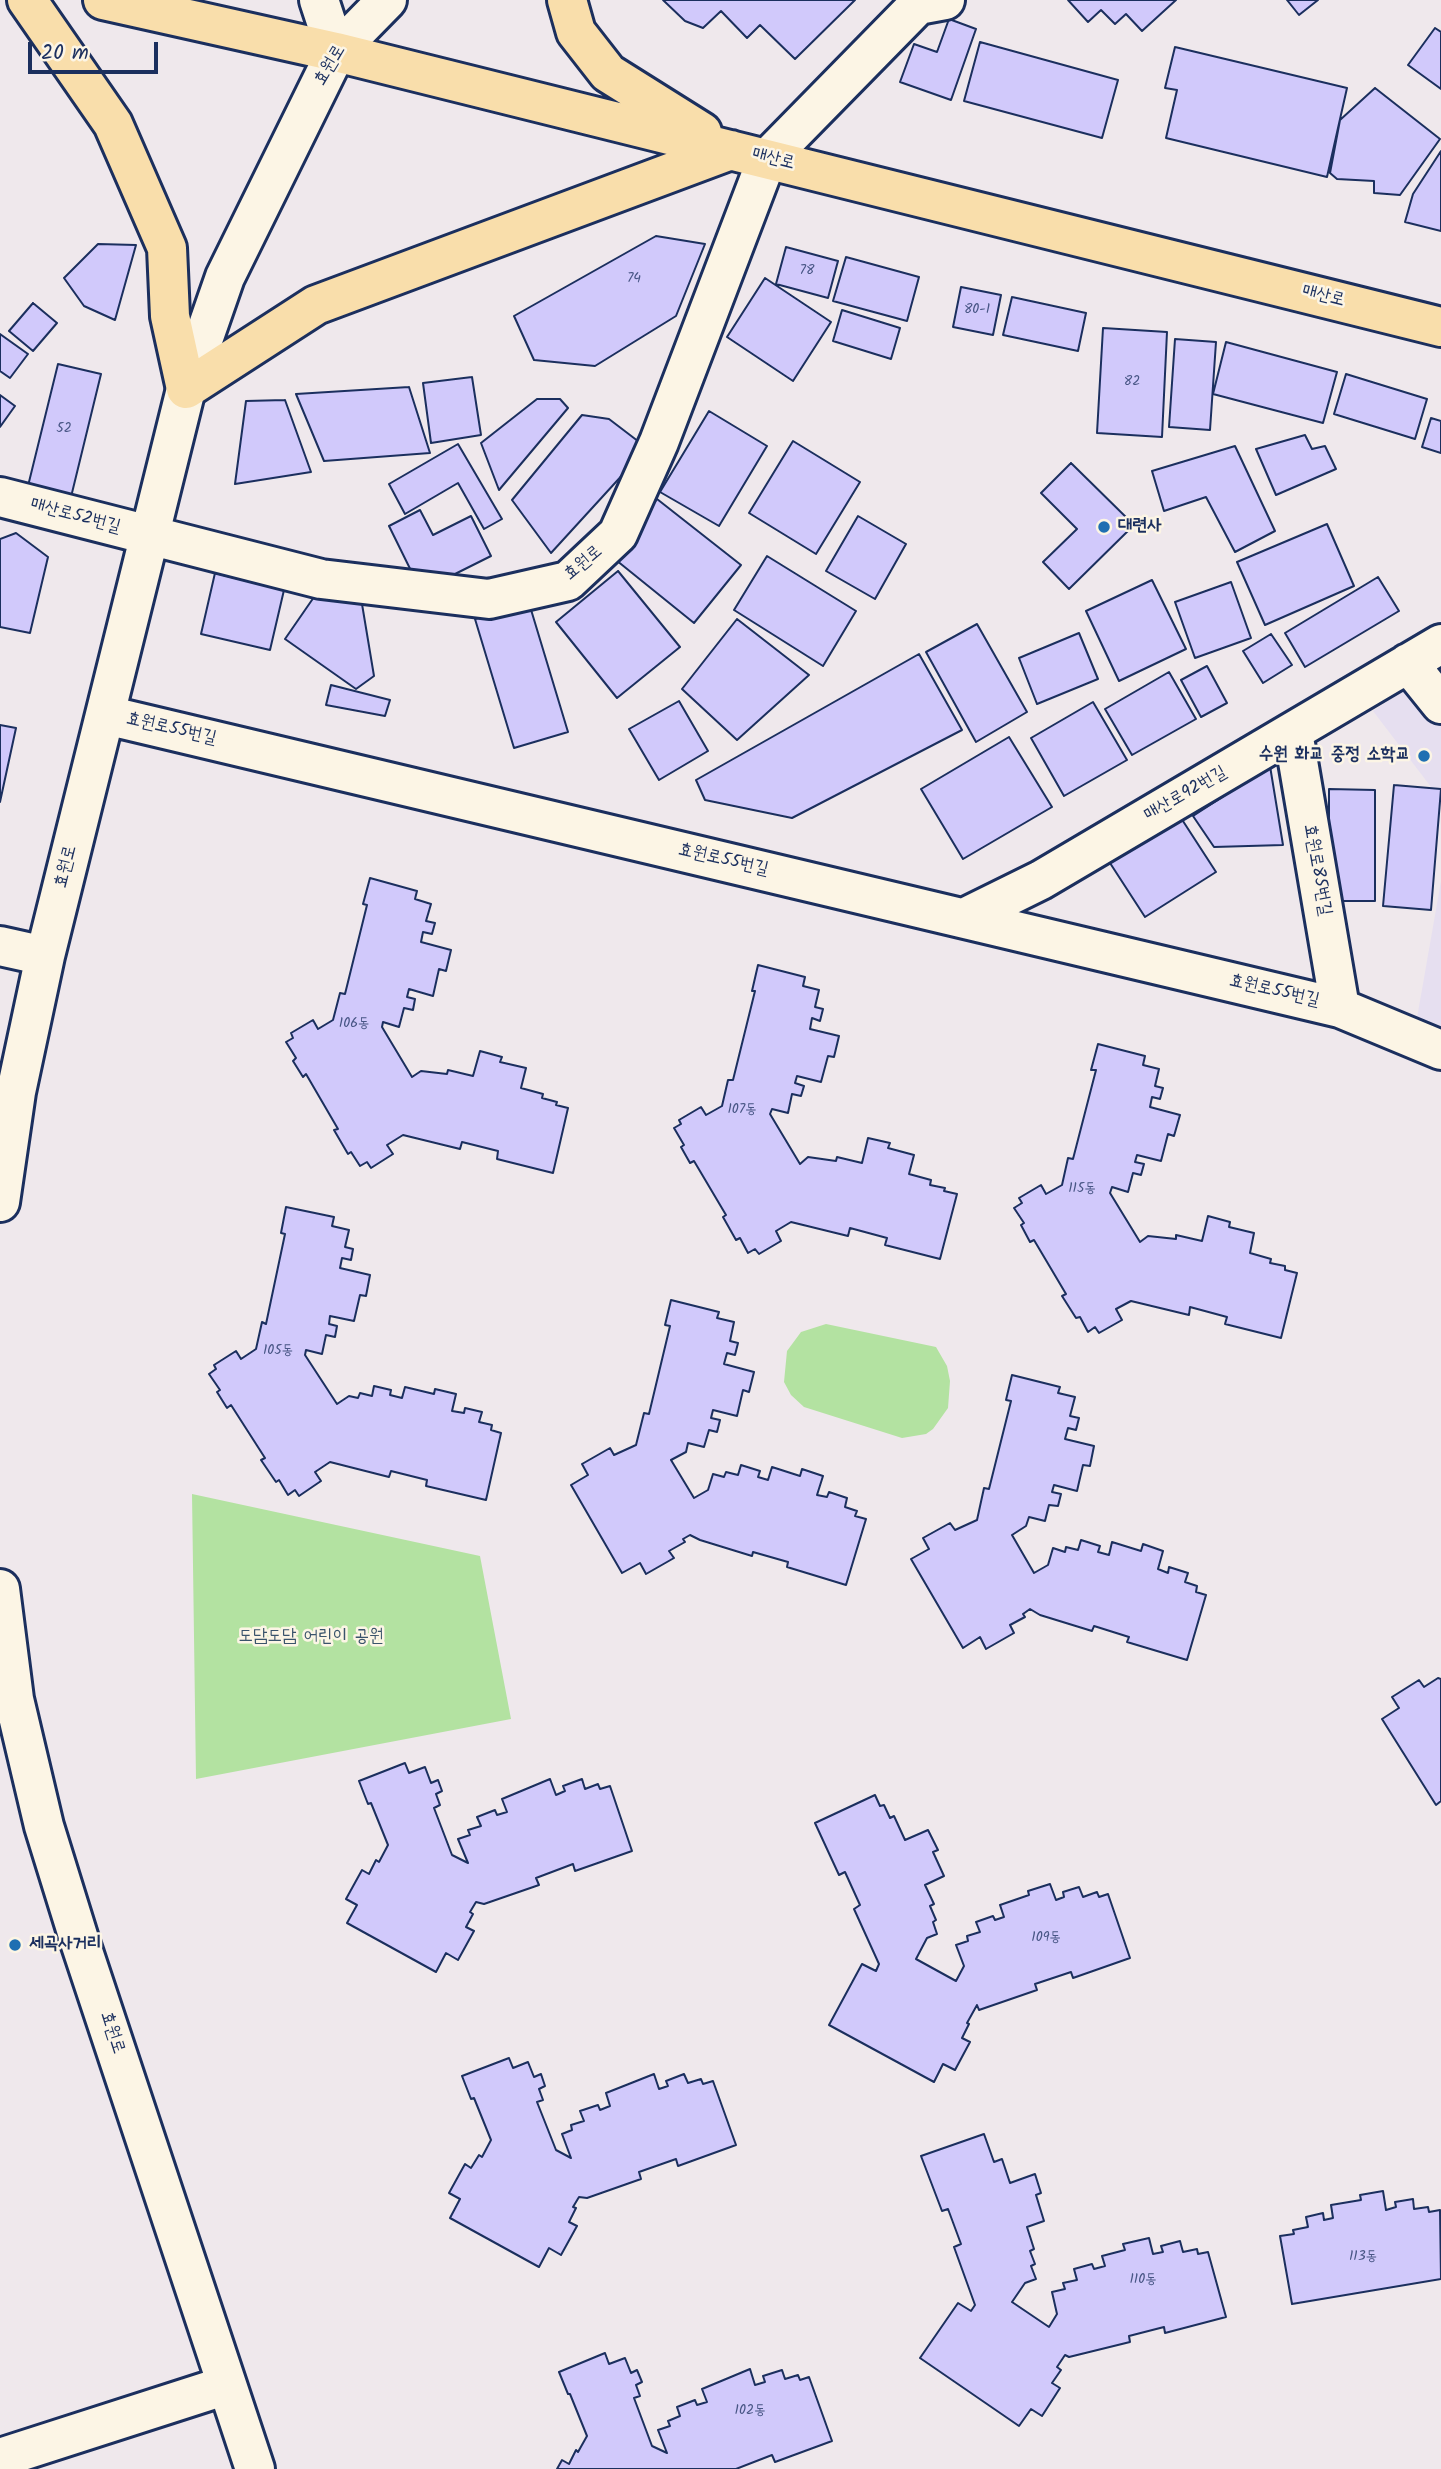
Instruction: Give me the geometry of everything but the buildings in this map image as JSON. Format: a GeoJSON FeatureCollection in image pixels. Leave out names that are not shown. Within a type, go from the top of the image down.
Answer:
{"type":"FeatureCollection","features":[{"type":"Feature","properties":{"kind":"main road"},"geometry":{"type":"LineString","coordinates":[[27,0],[113,124],[167,248],[170,316],[187,389],[316,304],[731,150]]}},
{"type":"Feature","properties":{"kind":"main road","name":"매산로"},"geometry":{"type":"LineString","coordinates":[[103,0],[335,52],[1441,327]]}},
{"type":"Feature","properties":{"kind":"main road"},"geometry":{"type":"LineString","coordinates":[[567,0],[576,32],[608,73],[731,150]]}},
{"type":"Feature","properties":{"kind":"street"},"geometry":{"type":"LineString","coordinates":[[319,0],[335,52]]}},
{"type":"Feature","properties":{"kind":"street","name":"효원로"},"geometry":{"type":"LineString","coordinates":[[0,1202],[16,1092],[45,956],[187,389],[225,277],[335,52],[387,0]]}},
{"type":"Feature","properties":{"kind":"street"},"geometry":{"type":"LineString","coordinates":[[767,159],[918,5],[944,0]]}},
{"type":"Feature","properties":{"kind":"street","name":"효원로"},"geometry":{"type":"LineString","coordinates":[[150,536],[321,579],[489,599],[568,581],[618,534],[659,442],[767,159]]}},
{"type":"Feature","properties":{"kind":"street","name":"매산로52번길"},"geometry":{"type":"LineString","coordinates":[[0,497],[150,536]]}},
{"type":"Feature","properties":{"kind":"street","name":"매산로92번길"},"geometry":{"type":"LineString","coordinates":[[964,918],[1041,880],[1441,644]]}},
{"type":"Feature","properties":{"kind":"street"},"geometry":{"type":"LineString","coordinates":[[1408,663],[1441,704]]}},
{"type":"Feature","properties":{"kind":"street","name":"효원로55번길"},"geometry":{"type":"LineString","coordinates":[[106,715],[1340,1008],[1441,1050]]}},
{"type":"Feature","properties":{"kind":"street","name":"효원로85번길"},"geometry":{"type":"LineString","coordinates":[[1293,732],[1340,1008]]}},
{"type":"Feature","properties":{"kind":"street"},"geometry":{"type":"LineString","coordinates":[[0,946],[45,956]]}},
{"type":"Feature","properties":{"kind":"street","name":"효원로"},"geometry":{"type":"LineString","coordinates":[[0,1589],[14,1699],[44,1826],[255,2469]]}},
{"type":"Feature","properties":{"kind":"street"},"geometry":{"type":"LineString","coordinates":[[0,1747],[44,1826]]}},
{"type":"Feature","properties":{"kind":"street"},"geometry":{"type":"LineString","coordinates":[[0,2458],[227,2385]]}},
{"type":"Feature","properties":{"kind":"shaded area","name":"수원 화교 중정 소학교"},"geometry":{"type":"Polygon","coordinates":[[[1441,666],[1441,800],[1373,711],[1441,666]]]}},
{"type":"Feature","properties":{"kind":"shaded area"},"geometry":{"type":"Polygon","coordinates":[[[1441,881],[1441,1027],[1417,1018],[1441,881]]]}},
{"type":"Feature","properties":{"kind":"green space"},"geometry":{"type":"Polygon","coordinates":[[[826,1324],[936,1347],[947,1366],[950,1381],[948,1408],[933,1429],[926,1434],[902,1438],[804,1407],[791,1395],[784,1382],[787,1351],[801,1332],[826,1324]]]}},
{"type":"Feature","properties":{"kind":"green space","name":"도담도담 어린이 공원"},"geometry":{"type":"Polygon","coordinates":[[[192,1494],[480,1556],[511,1719],[196,1779],[192,1494]]]}},
{"type":"Feature","properties":{"kind":"place","name":"대련사"},"geometry":{"type":"Point","coordinates":[1104,527]}},
{"type":"Feature","properties":{"kind":"place","name":"수원 화교 중정 소학교"},"geometry":{"type":"Point","coordinates":[1424,756]}},
{"type":"Feature","properties":{"kind":"place","name":"세곡사거리"},"geometry":{"type":"Point","coordinates":[15,1945]}}]}
